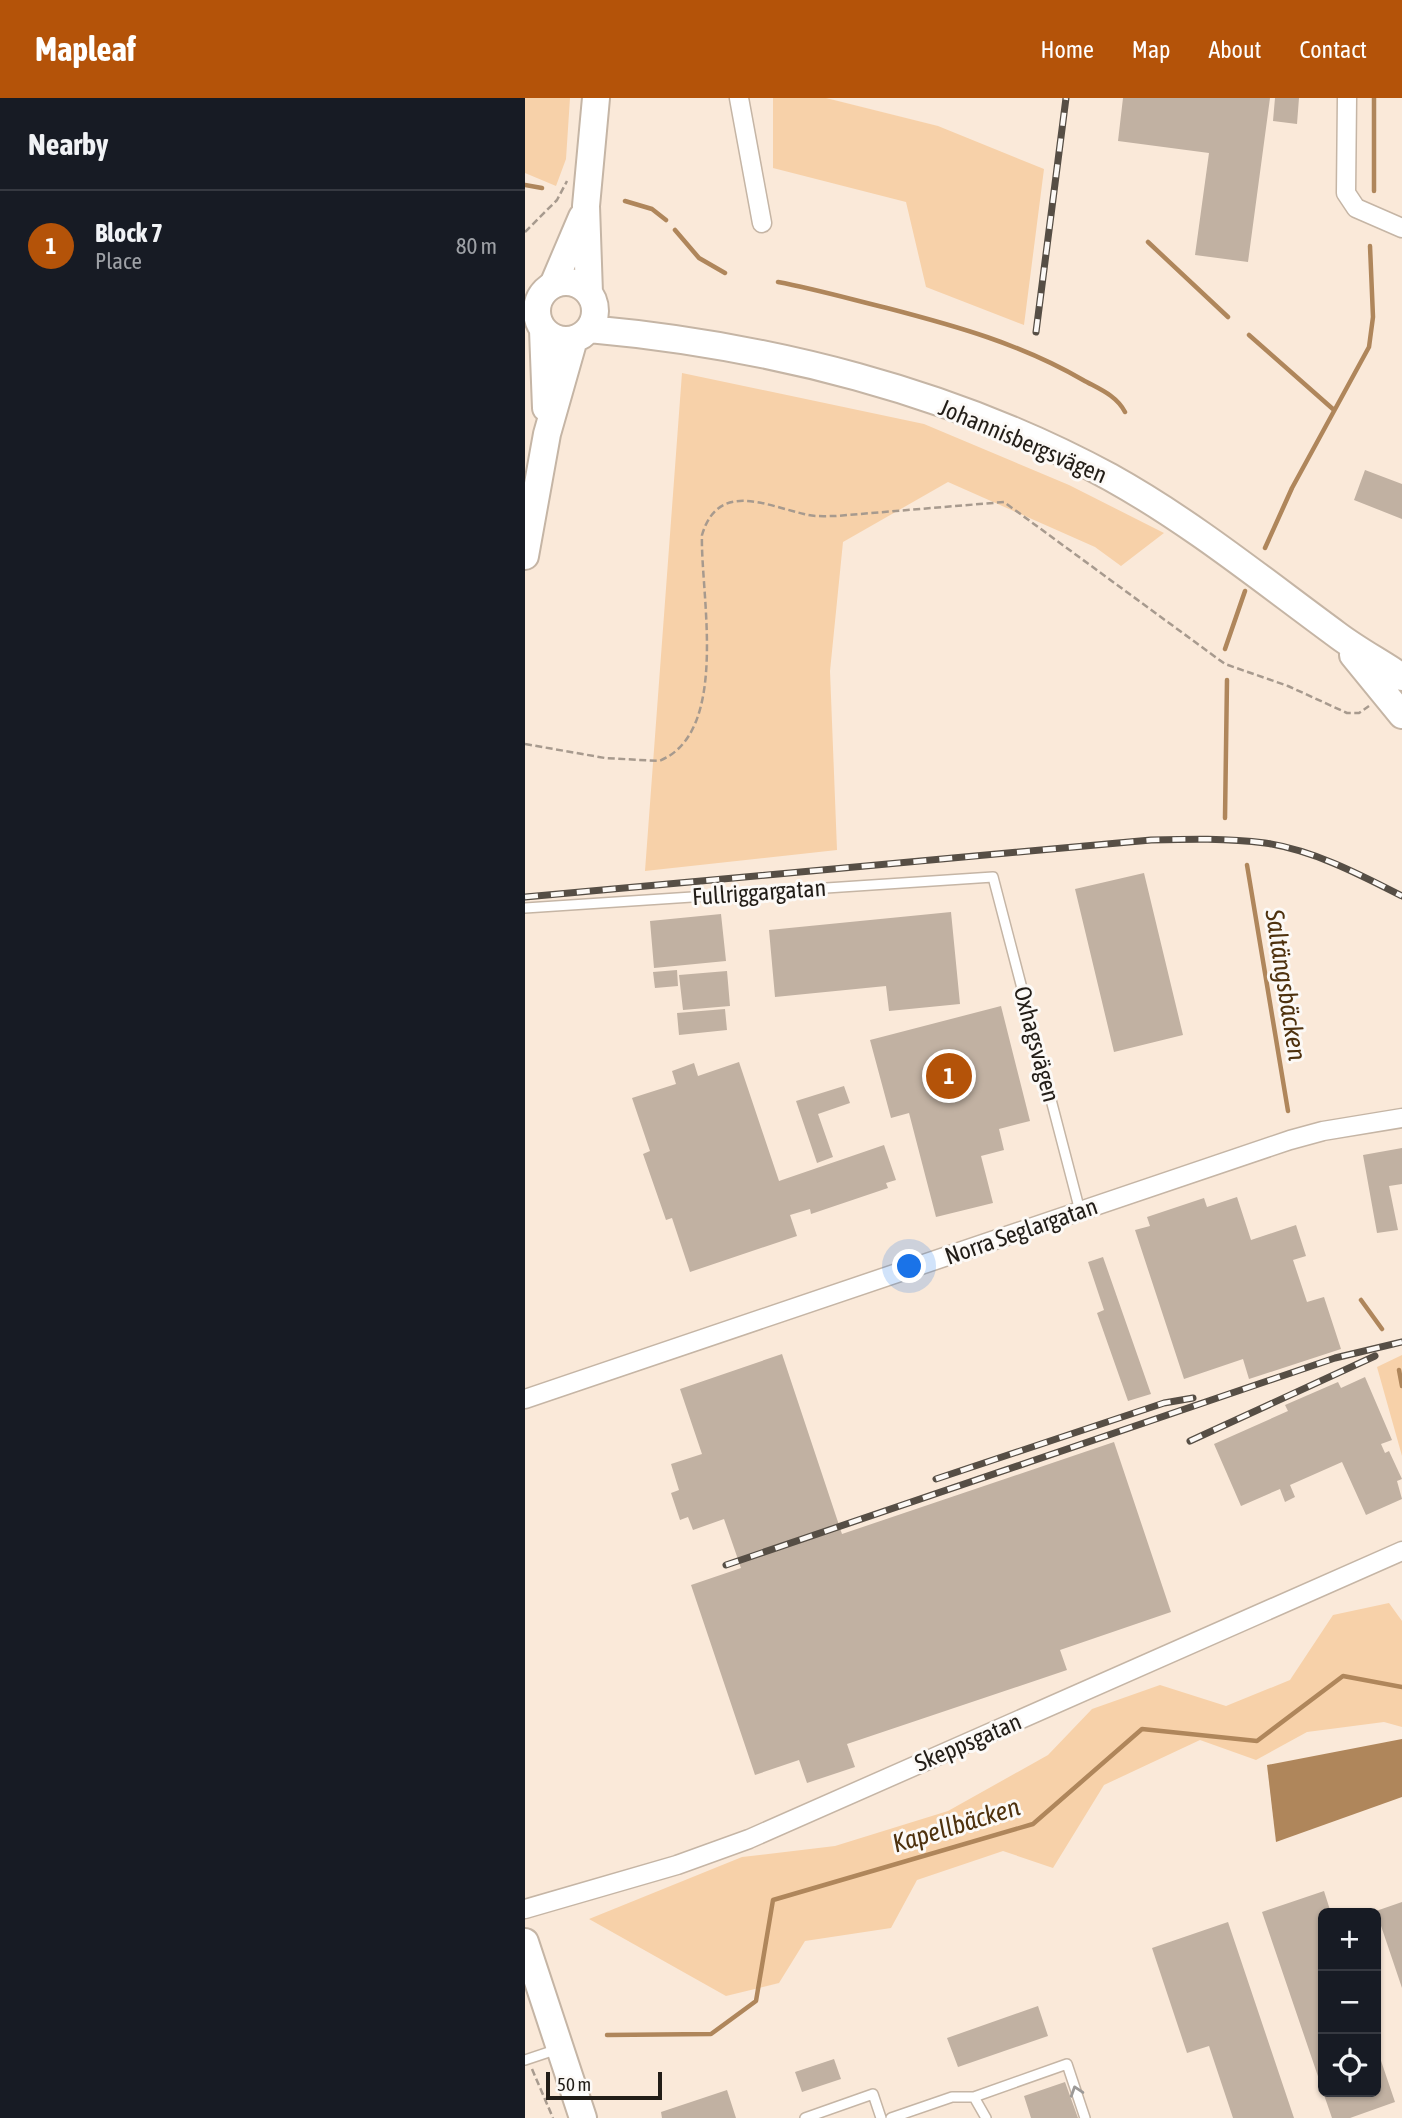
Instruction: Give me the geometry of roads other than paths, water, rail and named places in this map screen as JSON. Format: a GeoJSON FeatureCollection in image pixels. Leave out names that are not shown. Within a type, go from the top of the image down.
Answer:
{"type":"FeatureCollection","features":[{"type":"Feature","properties":{"kind":"main road"},"geometry":{"type":"LineString","coordinates":[[525,556],[547,433],[587,316],[586,206],[596,98]]}},
{"type":"Feature","properties":{"kind":"main road"},"geometry":{"type":"LineString","coordinates":[[547,433],[538,305],[586,206]]}},
{"type":"Feature","properties":{"kind":"main road"},"geometry":{"type":"LineString","coordinates":[[538,305],[566,282],[579,285],[587,316]]}},
{"type":"Feature","properties":{"kind":"main road"},"geometry":{"type":"LineString","coordinates":[[538,305],[553,338],[587,316]]}},
{"type":"Feature","properties":{"kind":"main road","name":"Johannisbergsvägen"},"geometry":{"type":"LineString","coordinates":[[587,316],[669,337],[851,376],[933,401],[1065,454],[1188,524],[1337,635],[1392,684],[1402,715]]}},
{"type":"Feature","properties":{"kind":"main road"},"geometry":{"type":"LineString","coordinates":[[525,1942],[583,2118]]}},
{"type":"Feature","properties":{"kind":"street"},"geometry":{"type":"LineString","coordinates":[[739,98],[762,223]]}},
{"type":"Feature","properties":{"kind":"street"},"geometry":{"type":"LineString","coordinates":[[1347,98],[1346,193],[1356,208],[1402,228]]}},
{"type":"Feature","properties":{"kind":"street","name":"Norra Seglargatan"},"geometry":{"type":"LineString","coordinates":[[525,1399],[1290,1140],[1323,1131],[1402,1118]]}},
{"type":"Feature","properties":{"kind":"street","name":"Skeppsgatan"},"geometry":{"type":"LineString","coordinates":[[525,1909],[677,1865],[749,1839],[1402,1550]]}},
{"type":"Feature","properties":{"kind":"lane","name":"Fullriggargatan"},"geometry":{"type":"LineString","coordinates":[[525,908],[993,877]]}},
{"type":"Feature","properties":{"kind":"lane","name":"Oxhagsvägen"},"geometry":{"type":"LineString","coordinates":[[993,877],[1080,1211]]}},
{"type":"Feature","properties":{"kind":"lane"},"geometry":{"type":"LineString","coordinates":[[527,2059],[560,2048]]}},
{"type":"Feature","properties":{"kind":"lane"},"geometry":{"type":"LineString","coordinates":[[891,2118],[952,2097],[974,2097],[1067,2064],[1085,2118]]}},
{"type":"Feature","properties":{"kind":"lane"},"geometry":{"type":"LineString","coordinates":[[806,2118],[873,2094],[881,2118]]}},
{"type":"Feature","properties":{"kind":"lane"},"geometry":{"type":"LineString","coordinates":[[974,2097],[986,2118]]}},
{"type":"Feature","properties":{"kind":"waterway","name":"Saltängsbäcken"},"geometry":{"type":"LineString","coordinates":[[1374,98],[1374,191]]}},
{"type":"Feature","properties":{"kind":"waterway"},"geometry":{"type":"LineString","coordinates":[[525,185],[542,188]]}},
{"type":"Feature","properties":{"kind":"waterway"},"geometry":{"type":"LineString","coordinates":[[625,201],[652,209],[666,220]]}},
{"type":"Feature","properties":{"kind":"waterway"},"geometry":{"type":"LineString","coordinates":[[675,230],[699,258],[725,273]]}},
{"type":"Feature","properties":{"kind":"waterway","name":"Saltängsbäcken"},"geometry":{"type":"LineString","coordinates":[[1148,242],[1228,317]]}},
{"type":"Feature","properties":{"kind":"waterway","name":"Saltängsbäcken"},"geometry":{"type":"LineString","coordinates":[[1265,548],[1292,488],[1369,347],[1373,317],[1370,246]]}},
{"type":"Feature","properties":{"kind":"waterway"},"geometry":{"type":"LineString","coordinates":[[778,282],[913,315],[1012,346],[1060,367],[1101,390],[1117,401],[1125,412]]}},
{"type":"Feature","properties":{"kind":"waterway","name":"Saltängsbäcken"},"geometry":{"type":"LineString","coordinates":[[1249,335],[1334,410]]}},
{"type":"Feature","properties":{"kind":"waterway","name":"Saltängsbäcken"},"geometry":{"type":"LineString","coordinates":[[1225,649],[1245,591]]}},
{"type":"Feature","properties":{"kind":"waterway","name":"Saltängsbäcken"},"geometry":{"type":"LineString","coordinates":[[1225,818],[1227,680]]}},
{"type":"Feature","properties":{"kind":"waterway","name":"Saltängsbäcken"},"geometry":{"type":"LineString","coordinates":[[1247,865],[1288,1111]]}},
{"type":"Feature","properties":{"kind":"waterway","name":"Saltängsbäcken"},"geometry":{"type":"LineString","coordinates":[[1361,1300],[1382,1329]]}},
{"type":"Feature","properties":{"kind":"waterway","name":"Saltängsbäcken"},"geometry":{"type":"LineString","coordinates":[[1399,1370],[1402,1386]]}},
{"type":"Feature","properties":{"kind":"waterway","name":"Kapellbäcken"},"geometry":{"type":"LineString","coordinates":[[607,2035],[711,2034],[756,2001],[773,1900],[1033,1824],[1142,1729],[1257,1741],[1343,1676],[1402,1687]]}},
{"type":"Feature","properties":{"kind":"railway"},"geometry":{"type":"LineString","coordinates":[[1036,332],[1066,98]]}},
{"type":"Feature","properties":{"kind":"railway"},"geometry":{"type":"LineString","coordinates":[[525,897],[1151,840],[1194,839],[1251,841],[1283,846],[1352,871],[1402,896]]}},
{"type":"Feature","properties":{"kind":"railway"},"geometry":{"type":"LineString","coordinates":[[726,1565],[1335,1358],[1402,1342]]}},
{"type":"Feature","properties":{"kind":"railway"},"geometry":{"type":"LineString","coordinates":[[1190,1441],[1375,1356]]}},
{"type":"Feature","properties":{"kind":"railway"},"geometry":{"type":"LineString","coordinates":[[936,1479],[1164,1403],[1193,1398]]}},
{"type":"Feature","properties":{"kind":"place","name":"Block 7"},"geometry":{"type":"Point","coordinates":[949,1076]}}]}
